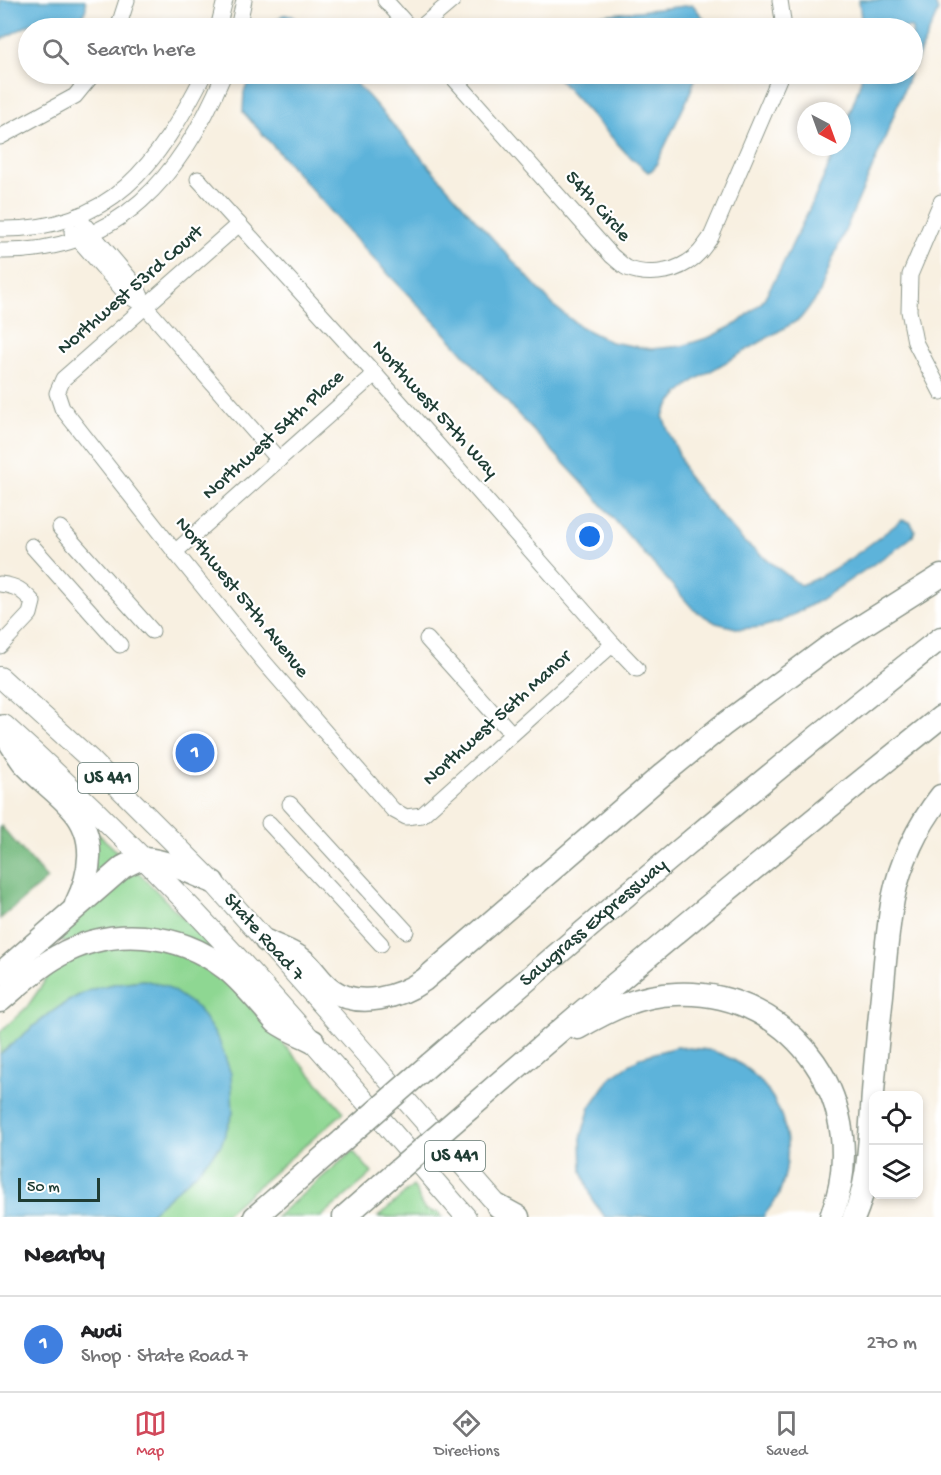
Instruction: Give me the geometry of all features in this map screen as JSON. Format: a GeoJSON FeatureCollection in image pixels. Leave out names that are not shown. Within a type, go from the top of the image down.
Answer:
{"type":"FeatureCollection","features":[{"type":"Feature","properties":{"kind":"highway"},"geometry":{"type":"LineString","coordinates":[[266,941],[302,959],[327,986],[338,994],[370,999],[408,990],[424,980],[722,726],[827,648],[941,576]]}},
{"type":"Feature","properties":{"kind":"highway","name":"Sawgrass Expressway"},"geometry":{"type":"LineString","coordinates":[[259,1212],[680,850],[941,638]]}},
{"type":"Feature","properties":{"kind":"highway"},"geometry":{"type":"LineString","coordinates":[[344,1217],[756,866],[941,717]]}},
{"type":"Feature","properties":{"kind":"highway"},"geometry":{"type":"LineString","coordinates":[[0,728],[23,762],[74,811],[86,833],[90,855],[89,870],[85,886],[73,911]]}},
{"type":"Feature","properties":{"kind":"highway"},"geometry":{"type":"LineString","coordinates":[[855,1217],[868,1163],[875,1063],[893,897],[911,847],[941,796]]}},
{"type":"Feature","properties":{"kind":"highway"},"geometry":{"type":"LineString","coordinates":[[0,974],[123,867],[143,859],[161,862],[213,882]]}},
{"type":"Feature","properties":{"kind":"highway"},"geometry":{"type":"LineString","coordinates":[[0,1001],[47,963],[69,950],[95,940],[120,936],[145,937],[172,942],[215,961],[235,977],[276,1022],[313,1041]]}},
{"type":"Feature","properties":{"kind":"highway"},"geometry":{"type":"LineString","coordinates":[[528,1058],[603,1014],[625,1004],[650,997],[675,994],[701,995],[728,1000],[754,1010],[781,1027],[804,1049],[822,1074],[832,1095],[842,1130],[844,1155],[839,1191],[831,1217]]}},
{"type":"Feature","properties":{"kind":"highway"},"geometry":{"type":"LineString","coordinates":[[503,1211],[518,1217]]}},
{"type":"Feature","properties":{"kind":"main road","name":"State Road 7"},"geometry":{"type":"LineString","coordinates":[[0,677],[91,760],[213,882],[503,1211]]}},
{"type":"Feature","properties":{"kind":"main road","name":"State Road 7"},"geometry":{"type":"LineString","coordinates":[[0,722],[104,818],[237,957],[466,1217]]}},
{"type":"Feature","properties":{"kind":"street"},"geometry":{"type":"LineString","coordinates":[[121,18],[127,0]]}},
{"type":"Feature","properties":{"kind":"street"},"geometry":{"type":"LineString","coordinates":[[220,18],[225,0]]}},
{"type":"Feature","properties":{"kind":"street"},"geometry":{"type":"LineString","coordinates":[[240,18],[244,0]]}},
{"type":"Feature","properties":{"kind":"street"},"geometry":{"type":"LineString","coordinates":[[385,0],[401,18]]}},
{"type":"Feature","properties":{"kind":"street"},"geometry":{"type":"LineString","coordinates":[[432,18],[453,0]]}},
{"type":"Feature","properties":{"kind":"street"},"geometry":{"type":"LineString","coordinates":[[780,0],[783,18]]}},
{"type":"Feature","properties":{"kind":"street"},"geometry":{"type":"LineString","coordinates":[[0,136],[75,96],[85,84]]}},
{"type":"Feature","properties":{"kind":"street"},"geometry":{"type":"LineString","coordinates":[[0,230],[42,227],[70,219],[112,198],[144,169],[171,134],[199,84]]}},
{"type":"Feature","properties":{"kind":"street"},"geometry":{"type":"LineString","coordinates":[[0,251],[42,249],[85,237],[133,209],[168,175],[183,154],[214,100],[220,84]]}},
{"type":"Feature","properties":{"kind":"street","name":"54th Circle"},"geometry":{"type":"LineString","coordinates":[[459,84],[612,256],[625,267],[639,272],[658,272],[675,268],[689,262],[701,252],[711,237],[777,84]]}},
{"type":"Feature","properties":{"kind":"street","name":"Northwest 57th Way"},"geometry":{"type":"LineString","coordinates":[[198,179],[637,669]]}},
{"type":"Feature","properties":{"kind":"street"},"geometry":{"type":"LineString","coordinates":[[941,202],[910,275],[909,311],[915,342],[941,393]]}},
{"type":"Feature","properties":{"kind":"street"},"geometry":{"type":"LineString","coordinates":[[70,219],[127,295],[145,306],[279,460]]}},
{"type":"Feature","properties":{"kind":"street","name":"Northwest 53rd Court"},"geometry":{"type":"LineString","coordinates":[[57,393],[63,379],[239,224]]}},
{"type":"Feature","properties":{"kind":"street","name":"Northwest 54th Place"},"geometry":{"type":"LineString","coordinates":[[175,552],[375,374]]}},
{"type":"Feature","properties":{"kind":"street","name":"Northwest 57th Avenue"},"geometry":{"type":"LineString","coordinates":[[57,393],[62,408],[264,662],[393,810],[406,817]]}},
{"type":"Feature","properties":{"kind":"street"},"geometry":{"type":"LineString","coordinates":[[60,528],[152,631]]}},
{"type":"Feature","properties":{"kind":"street"},"geometry":{"type":"LineString","coordinates":[[32,546],[120,645]]}},
{"type":"Feature","properties":{"kind":"street"},"geometry":{"type":"LineString","coordinates":[[0,584],[23,591],[33,602],[30,614],[0,646]]}},
{"type":"Feature","properties":{"kind":"street"},"geometry":{"type":"LineString","coordinates":[[427,639],[512,734]]}},
{"type":"Feature","properties":{"kind":"street","name":"Northwest 56th Manor"},"geometry":{"type":"LineString","coordinates":[[406,817],[422,815],[613,644]]}},
{"type":"Feature","properties":{"kind":"street"},"geometry":{"type":"LineString","coordinates":[[290,804],[406,931]]}},
{"type":"Feature","properties":{"kind":"street"},"geometry":{"type":"LineString","coordinates":[[269,823],[381,944]]}},
{"type":"Feature","properties":{"kind":"green space"},"geometry":{"type":"Polygon","coordinates":[[[0,827],[47,879],[0,919],[0,827]]]}},
{"type":"Feature","properties":{"kind":"green space"},"geometry":{"type":"Polygon","coordinates":[[[93,829],[122,856],[94,880],[93,829]]]}},
{"type":"Feature","properties":{"kind":"green space"},"geometry":{"type":"Polygon","coordinates":[[[137,871],[218,954],[63,942],[56,934],[119,881],[137,871]]]}},
{"type":"Feature","properties":{"kind":"green space"},"geometry":{"type":"Polygon","coordinates":[[[138,941],[197,959],[195,964],[209,970],[233,987],[344,1112],[222,1217],[146,1217],[195,1174],[220,1145],[233,1113],[144,980],[101,987],[76,997],[42,1020],[0,1054],[0,1032],[27,1007],[58,962],[138,941]]]}},
{"type":"Feature","properties":{"kind":"green space"},"geometry":{"type":"Polygon","coordinates":[[[353,1151],[372,1173],[367,1178],[321,1217],[276,1217],[353,1151]]]}},
{"type":"Feature","properties":{"kind":"green space"},"geometry":{"type":"Polygon","coordinates":[[[413,1186],[423,1207],[438,1212],[442,1217],[378,1217],[413,1186]]]}},
{"type":"Feature","properties":{"kind":"water"},"geometry":{"type":"Polygon","coordinates":[[[0,0],[85,0],[86,8],[80,18],[18,18],[18,31],[0,40],[0,0]]]}},
{"type":"Feature","properties":{"kind":"water"},"geometry":{"type":"Polygon","coordinates":[[[859,0],[934,0],[938,11],[923,46],[923,18],[861,18],[859,0]]]}},
{"type":"Feature","properties":{"kind":"water"},"geometry":{"type":"Polygon","coordinates":[[[693,5],[703,18],[574,18],[693,5]]]}},
{"type":"Feature","properties":{"kind":"water"},"geometry":{"type":"Polygon","coordinates":[[[283,15],[291,15],[294,18],[279,18],[283,15]]]}},
{"type":"Feature","properties":{"kind":"water"},"geometry":{"type":"Polygon","coordinates":[[[248,84],[357,84],[555,307],[581,327],[611,342],[651,349],[682,346],[710,337],[738,323],[762,302],[779,272],[833,156],[851,156],[851,110],[859,84],[906,84],[819,295],[800,319],[695,380],[676,396],[663,416],[686,474],[701,493],[744,542],[800,585],[840,565],[902,520],[910,522],[915,530],[913,536],[820,600],[782,621],[762,627],[740,629],[716,623],[694,610],[592,493],[368,253],[243,112],[244,92],[248,84]]]}},
{"type":"Feature","properties":{"kind":"water"},"geometry":{"type":"Polygon","coordinates":[[[563,84],[693,84],[654,169],[648,172],[626,153],[563,84]]]}},
{"type":"Feature","properties":{"kind":"water"},"geometry":{"type":"Polygon","coordinates":[[[144,980],[166,986],[198,1008],[219,1040],[231,1074],[233,1113],[221,1145],[195,1174],[146,1217],[0,1217],[0,1054],[42,1020],[76,997],[101,987],[144,980]]]}},
{"type":"Feature","properties":{"kind":"water"},"geometry":{"type":"Polygon","coordinates":[[[676,1047],[709,1050],[734,1060],[752,1073],[767,1089],[778,1108],[785,1128],[786,1171],[779,1194],[763,1217],[605,1217],[593,1201],[582,1171],[581,1138],[590,1107],[611,1077],[641,1057],[676,1047]]]}},
{"type":"Feature","properties":{"kind":"place","name":"Audi"},"geometry":{"type":"Point","coordinates":[195,753]}}]}
